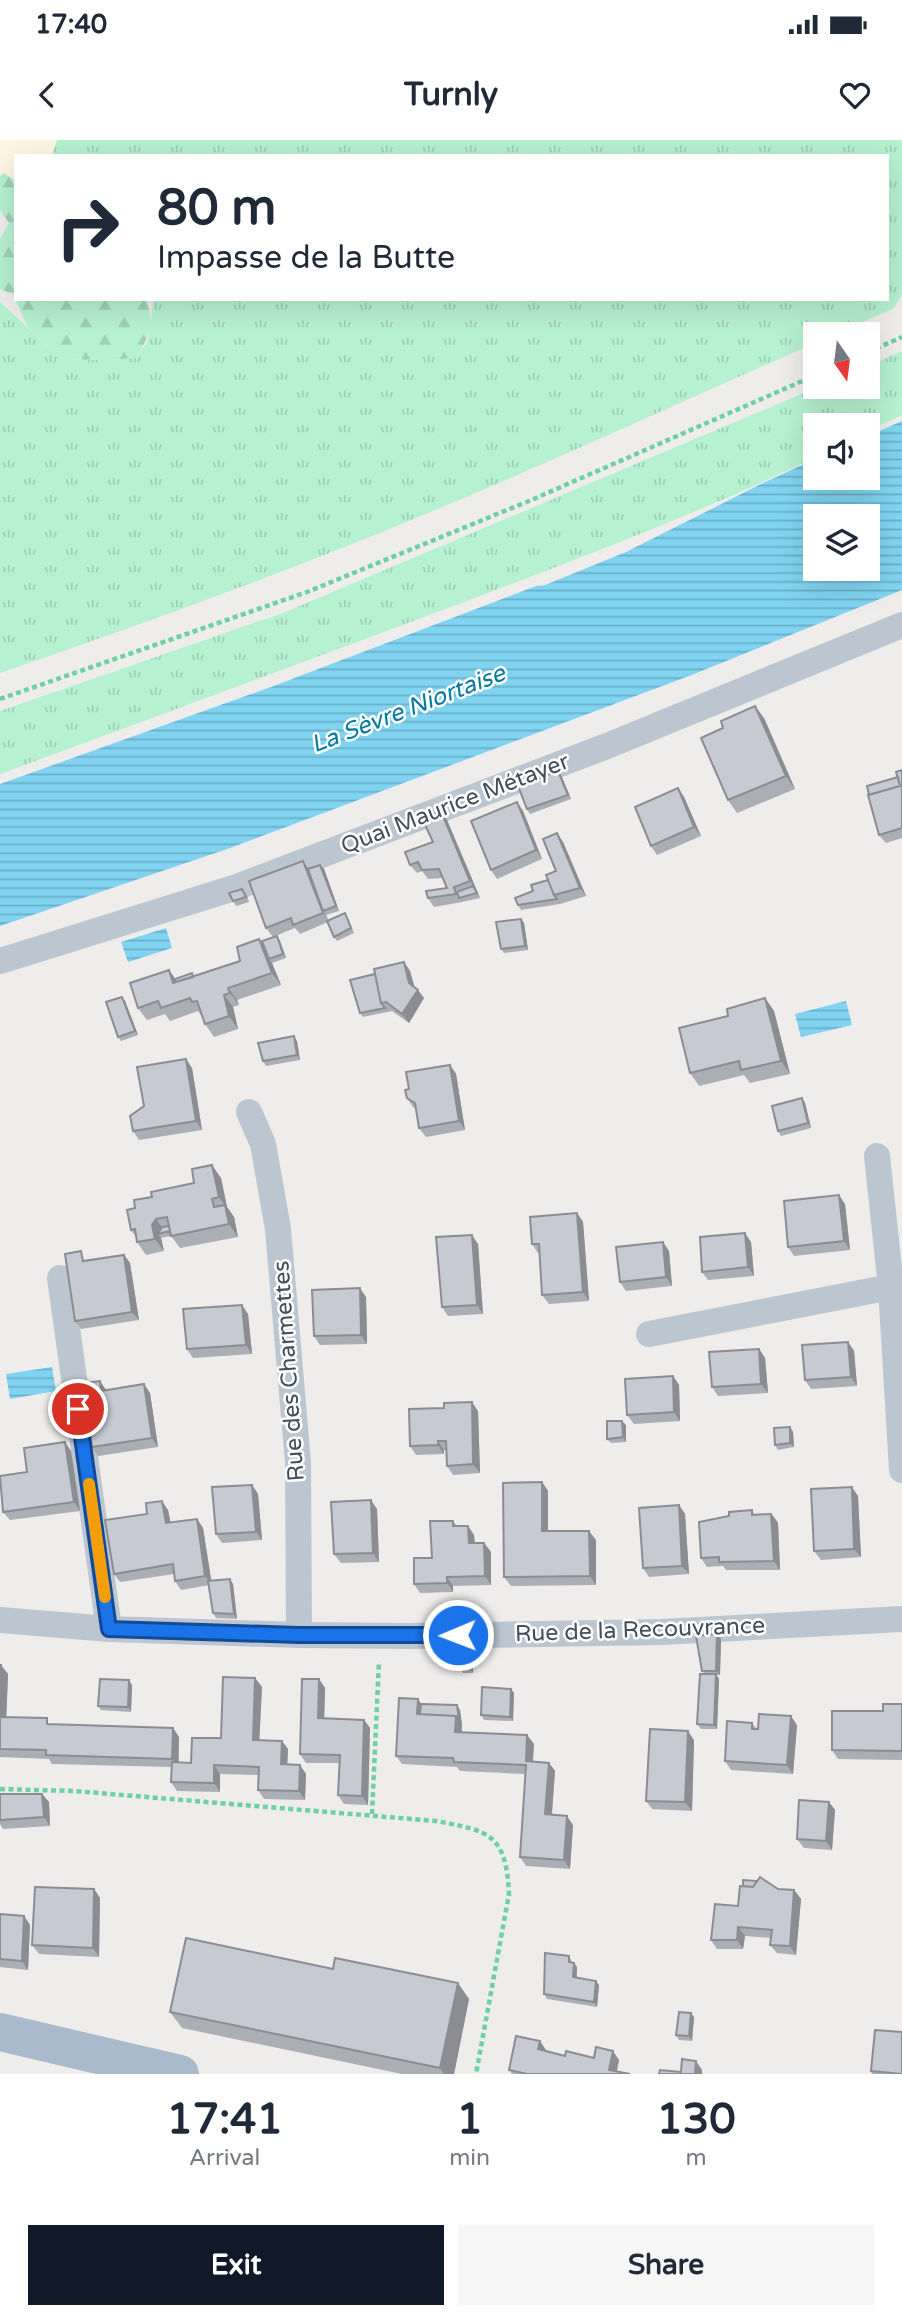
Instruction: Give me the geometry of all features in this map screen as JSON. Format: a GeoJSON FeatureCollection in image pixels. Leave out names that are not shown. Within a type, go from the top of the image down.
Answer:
{"type":"FeatureCollection","features":[{"type":"Feature","properties":{"kind":"main road"},"geometry":{"type":"LineString","coordinates":[[0,2032],[180,2074]]}},
{"type":"Feature","properties":{"kind":"street","name":"Quai Maurice Métayer"},"geometry":{"type":"LineString","coordinates":[[0,961],[249,882],[607,746],[902,625]]}},
{"type":"Feature","properties":{"kind":"street","name":"Rue des Charmettes"},"geometry":{"type":"LineString","coordinates":[[249,1112],[263,1144],[278,1228],[298,1464],[299,1635]]}},
{"type":"Feature","properties":{"kind":"street"},"geometry":{"type":"LineString","coordinates":[[877,1156],[891,1287],[902,1470]]}},
{"type":"Feature","properties":{"kind":"street"},"geometry":{"type":"LineString","coordinates":[[60,1278],[109,1629]]}},
{"type":"Feature","properties":{"kind":"street"},"geometry":{"type":"LineString","coordinates":[[649,1334],[891,1287]]}},
{"type":"Feature","properties":{"kind":"street","name":"Rue de la Recouvrance"},"geometry":{"type":"LineString","coordinates":[[0,1620],[109,1629],[381,1636],[662,1632],[902,1619]]}},
{"type":"Feature","properties":{"kind":"path"},"geometry":{"type":"LineString","coordinates":[[880,347],[902,337]]}},
{"type":"Feature","properties":{"kind":"path"},"geometry":{"type":"LineString","coordinates":[[0,699],[307,593],[492,517],[803,381]]}},
{"type":"Feature","properties":{"kind":"path"},"geometry":{"type":"LineString","coordinates":[[372,1814],[381,1636]]}},
{"type":"Feature","properties":{"kind":"path"},"geometry":{"type":"LineString","coordinates":[[0,1789],[74,1791],[372,1814],[473,1828],[493,1839],[508,1866],[509,1894],[476,2074]]}},
{"type":"Feature","properties":{"kind":"shaded area"},"geometry":{"type":"Polygon","coordinates":[[[0,140],[57,140],[53,154],[14,154],[14,180],[4,173],[0,177],[0,140]]]}},
{"type":"Feature","properties":{"kind":"green space"},"geometry":{"type":"Polygon","coordinates":[[[57,140],[902,140],[902,295],[893,309],[862,322],[803,322],[803,348],[444,506],[240,587],[0,673],[0,302],[62,359],[108,360],[135,358],[147,343],[154,301],[889,301],[889,154],[53,154],[57,140]]]}},
{"type":"Feature","properties":{"kind":"green space"},"geometry":{"type":"Polygon","coordinates":[[[3,173],[14,180],[14,296],[0,289],[0,239],[9,223],[0,210],[0,177],[3,173]]]}},
{"type":"Feature","properties":{"kind":"green space"},"geometry":{"type":"Polygon","coordinates":[[[16,301],[147,301],[150,315],[149,330],[135,358],[62,359],[27,326],[16,301]]]}},
{"type":"Feature","properties":{"kind":"green space"},"geometry":{"type":"Polygon","coordinates":[[[902,351],[902,415],[880,425],[880,413],[803,413],[803,463],[773,477],[559,566],[0,774],[0,711],[283,613],[803,393],[803,399],[880,399],[880,361],[902,351]]]}},
{"type":"Feature","properties":{"kind":"water","name":"La Sèvre Niortaise"},"geometry":{"type":"Polygon","coordinates":[[[902,421],[902,590],[689,676],[230,848],[0,926],[0,784],[271,687],[536,586],[545,585],[626,552],[803,465],[803,490],[880,490],[880,431],[902,421]]]}},
{"type":"Feature","properties":{"kind":"water"},"geometry":{"type":"Polygon","coordinates":[[[166,928],[172,948],[128,962],[121,942],[166,928]]]}},
{"type":"Feature","properties":{"kind":"water"},"geometry":{"type":"Polygon","coordinates":[[[846,1001],[852,1025],[801,1037],[795,1014],[846,1001]]]}},
{"type":"Feature","properties":{"kind":"water"},"geometry":{"type":"Polygon","coordinates":[[[52,1367],[56,1391],[10,1399],[6,1374],[52,1367]]]}},
{"type":"Feature","properties":{"kind":"building"},"geometry":{"type":"Polygon","coordinates":[[[755,706],[786,776],[728,800],[701,738],[723,728],[721,721],[755,706]]]}},
{"type":"Feature","properties":{"kind":"building"},"geometry":{"type":"Polygon","coordinates":[[[902,770],[902,828],[879,835],[868,795],[900,786],[896,772],[902,770]]]}},
{"type":"Feature","properties":{"kind":"building"},"geometry":{"type":"Polygon","coordinates":[[[558,771],[568,795],[527,809],[518,786],[558,771]]]}},
{"type":"Feature","properties":{"kind":"building"},"geometry":{"type":"Polygon","coordinates":[[[898,777],[900,786],[869,795],[867,786],[898,777]]]}},
{"type":"Feature","properties":{"kind":"building"},"geometry":{"type":"Polygon","coordinates":[[[678,788],[694,827],[651,846],[635,807],[678,788]]]}},
{"type":"Feature","properties":{"kind":"building"},"geometry":{"type":"Polygon","coordinates":[[[517,802],[536,850],[491,870],[471,821],[517,802]]]}},
{"type":"Feature","properties":{"kind":"building"},"geometry":{"type":"Polygon","coordinates":[[[441,811],[470,881],[454,887],[456,894],[428,898],[426,891],[447,888],[439,869],[422,870],[418,862],[410,865],[405,852],[433,842],[422,818],[441,811]]]}},
{"type":"Feature","properties":{"kind":"building"},"geometry":{"type":"Polygon","coordinates":[[[557,833],[580,888],[554,895],[546,875],[556,871],[543,839],[557,833]]]}},
{"type":"Feature","properties":{"kind":"building"},"geometry":{"type":"Polygon","coordinates":[[[303,861],[323,913],[293,925],[291,918],[266,928],[249,881],[303,861]]]}},
{"type":"Feature","properties":{"kind":"building"},"geometry":{"type":"Polygon","coordinates":[[[320,865],[336,906],[323,911],[308,869],[320,865]]]}},
{"type":"Feature","properties":{"kind":"building"},"geometry":{"type":"Polygon","coordinates":[[[548,880],[557,899],[518,905],[515,898],[533,891],[531,885],[548,880]]]}},
{"type":"Feature","properties":{"kind":"building"},"geometry":{"type":"Polygon","coordinates":[[[473,886],[477,893],[459,898],[457,892],[473,886]]]}},
{"type":"Feature","properties":{"kind":"building"},"geometry":{"type":"Polygon","coordinates":[[[242,889],[246,897],[233,901],[229,893],[242,889]]]}},
{"type":"Feature","properties":{"kind":"building"},"geometry":{"type":"Polygon","coordinates":[[[345,913],[351,928],[334,937],[327,921],[345,913]]]}},
{"type":"Feature","properties":{"kind":"building"},"geometry":{"type":"Polygon","coordinates":[[[521,919],[525,946],[501,949],[496,922],[521,919]]]}},
{"type":"Feature","properties":{"kind":"building"},"geometry":{"type":"Polygon","coordinates":[[[277,936],[283,954],[269,959],[262,941],[277,936]]]}},
{"type":"Feature","properties":{"kind":"building"},"geometry":{"type":"Polygon","coordinates":[[[259,939],[272,973],[228,988],[230,993],[224,995],[229,1016],[205,1024],[197,1001],[192,1002],[190,998],[161,1008],[158,1001],[138,1008],[130,983],[169,970],[173,983],[240,961],[237,947],[259,939]]]}},
{"type":"Feature","properties":{"kind":"building"},"geometry":{"type":"Polygon","coordinates":[[[404,962],[409,983],[418,990],[402,1014],[386,1002],[381,1003],[374,969],[404,962]]]}},
{"type":"Feature","properties":{"kind":"building"},"geometry":{"type":"Polygon","coordinates":[[[192,973],[193,977],[176,982],[175,979],[192,973]]]}},
{"type":"Feature","properties":{"kind":"building"},"geometry":{"type":"Polygon","coordinates":[[[375,974],[381,1003],[385,1008],[360,1013],[350,980],[375,974]]]}},
{"type":"Feature","properties":{"kind":"building"},"geometry":{"type":"Polygon","coordinates":[[[122,997],[135,1031],[118,1037],[106,1002],[122,997]]]}},
{"type":"Feature","properties":{"kind":"building"},"geometry":{"type":"Polygon","coordinates":[[[765,998],[781,1061],[741,1070],[739,1061],[690,1073],[679,1028],[728,1016],[727,1009],[765,998]]]}},
{"type":"Feature","properties":{"kind":"building"},"geometry":{"type":"Polygon","coordinates":[[[294,1036],[297,1055],[263,1061],[258,1043],[294,1036]]]}},
{"type":"Feature","properties":{"kind":"building"},"geometry":{"type":"Polygon","coordinates":[[[186,1059],[196,1121],[133,1131],[130,1116],[144,1106],[137,1067],[186,1059]]]}},
{"type":"Feature","properties":{"kind":"building"},"geometry":{"type":"Polygon","coordinates":[[[450,1065],[459,1121],[419,1128],[415,1103],[407,1098],[405,1090],[409,1089],[406,1072],[450,1065]]]}},
{"type":"Feature","properties":{"kind":"building"},"geometry":{"type":"Polygon","coordinates":[[[802,1098],[808,1123],[778,1131],[772,1106],[802,1098]]]}},
{"type":"Feature","properties":{"kind":"building"},"geometry":{"type":"Polygon","coordinates":[[[212,1165],[219,1197],[212,1199],[214,1207],[225,1205],[229,1224],[171,1236],[167,1217],[156,1219],[152,1225],[155,1239],[137,1242],[135,1229],[131,1230],[127,1210],[135,1208],[134,1200],[152,1197],[151,1192],[194,1183],[192,1169],[212,1165]]]}},
{"type":"Feature","properties":{"kind":"building"},"geometry":{"type":"Polygon","coordinates":[[[839,1195],[844,1241],[788,1247],[784,1201],[839,1195]]]}},
{"type":"Feature","properties":{"kind":"building"},"geometry":{"type":"Polygon","coordinates":[[[577,1213],[583,1292],[542,1295],[539,1244],[532,1244],[530,1217],[577,1213]]]}},
{"type":"Feature","properties":{"kind":"building"},"geometry":{"type":"Polygon","coordinates":[[[169,1226],[170,1231],[158,1234],[162,1227],[169,1226]]]}},
{"type":"Feature","properties":{"kind":"building"},"geometry":{"type":"Polygon","coordinates":[[[745,1233],[748,1267],[702,1272],[700,1237],[745,1233]]]}},
{"type":"Feature","properties":{"kind":"building"},"geometry":{"type":"Polygon","coordinates":[[[472,1235],[477,1305],[442,1307],[436,1237],[472,1235]]]}},
{"type":"Feature","properties":{"kind":"building"},"geometry":{"type":"Polygon","coordinates":[[[663,1242],[666,1277],[620,1282],[616,1247],[663,1242]]]}},
{"type":"Feature","properties":{"kind":"building"},"geometry":{"type":"Polygon","coordinates":[[[81,1251],[83,1261],[124,1255],[132,1312],[75,1321],[65,1254],[81,1251]]]}},
{"type":"Feature","properties":{"kind":"building"},"geometry":{"type":"Polygon","coordinates":[[[360,1288],[361,1335],[314,1336],[312,1290],[360,1288]]]}},
{"type":"Feature","properties":{"kind":"building"},"geometry":{"type":"Polygon","coordinates":[[[242,1305],[246,1345],[187,1349],[183,1309],[242,1305]]]}},
{"type":"Feature","properties":{"kind":"building"},"geometry":{"type":"Polygon","coordinates":[[[848,1342],[851,1377],[805,1380],[802,1345],[848,1342]]]}},
{"type":"Feature","properties":{"kind":"building"},"geometry":{"type":"Polygon","coordinates":[[[759,1349],[761,1384],[712,1387],[709,1352],[759,1349]]]}},
{"type":"Feature","properties":{"kind":"building"},"geometry":{"type":"Polygon","coordinates":[[[673,1376],[674,1412],[627,1415],[625,1379],[673,1376]]]}},
{"type":"Feature","properties":{"kind":"building"},"geometry":{"type":"Polygon","coordinates":[[[100,1381],[101,1391],[144,1384],[152,1438],[92,1447],[83,1383],[100,1381]]]}},
{"type":"Feature","properties":{"kind":"building"},"geometry":{"type":"Polygon","coordinates":[[[472,1402],[473,1464],[447,1466],[446,1441],[438,1441],[438,1445],[410,1446],[409,1409],[444,1408],[444,1403],[472,1402]]]}},
{"type":"Feature","properties":{"kind":"building"},"geometry":{"type":"Polygon","coordinates":[[[607,1421],[622,1421],[623,1437],[607,1439],[607,1421]]]}},
{"type":"Feature","properties":{"kind":"building"},"geometry":{"type":"Polygon","coordinates":[[[790,1427],[790,1443],[775,1445],[774,1428],[790,1427]]]}},
{"type":"Feature","properties":{"kind":"building"},"geometry":{"type":"Polygon","coordinates":[[[65,1442],[74,1502],[3,1512],[0,1476],[27,1472],[24,1448],[65,1442]]]}},
{"type":"Feature","properties":{"kind":"building"},"geometry":{"type":"Polygon","coordinates":[[[542,1482],[542,1531],[589,1531],[590,1576],[504,1577],[503,1483],[542,1482]]]}},
{"type":"Feature","properties":{"kind":"building"},"geometry":{"type":"Polygon","coordinates":[[[252,1485],[256,1532],[216,1534],[212,1487],[252,1485]]]}},
{"type":"Feature","properties":{"kind":"building"},"geometry":{"type":"Polygon","coordinates":[[[852,1487],[854,1549],[814,1551],[811,1489],[852,1487]]]}},
{"type":"Feature","properties":{"kind":"building"},"geometry":{"type":"Polygon","coordinates":[[[371,1500],[373,1553],[334,1554],[331,1502],[371,1500]]]}},
{"type":"Feature","properties":{"kind":"building"},"geometry":{"type":"Polygon","coordinates":[[[162,1501],[166,1523],[197,1519],[205,1576],[175,1581],[173,1564],[114,1574],[105,1520],[147,1514],[146,1503],[162,1501]]]}},
{"type":"Feature","properties":{"kind":"building"},"geometry":{"type":"Polygon","coordinates":[[[679,1505],[682,1566],[643,1568],[639,1508],[679,1505]]]}},
{"type":"Feature","properties":{"kind":"building"},"geometry":{"type":"Polygon","coordinates":[[[752,1510],[752,1515],[771,1514],[774,1561],[719,1562],[719,1557],[701,1558],[699,1522],[729,1516],[729,1512],[752,1510]]]}},
{"type":"Feature","properties":{"kind":"building"},"geometry":{"type":"Polygon","coordinates":[[[430,1521],[453,1521],[453,1526],[468,1526],[469,1543],[484,1543],[485,1576],[447,1577],[447,1583],[414,1584],[414,1558],[432,1558],[430,1521]]]}},
{"type":"Feature","properties":{"kind":"building"},"geometry":{"type":"Polygon","coordinates":[[[230,1579],[234,1614],[213,1613],[208,1581],[230,1579]]]}},
{"type":"Feature","properties":{"kind":"building"},"geometry":{"type":"Polygon","coordinates":[[[717,1634],[716,1671],[702,1671],[696,1636],[717,1634]]]}},
{"type":"Feature","properties":{"kind":"building"},"geometry":{"type":"Polygon","coordinates":[[[461,1649],[471,1649],[470,1668],[460,1668],[461,1649]]]}},
{"type":"Feature","properties":{"kind":"building"},"geometry":{"type":"Polygon","coordinates":[[[700,1674],[716,1674],[714,1725],[697,1724],[700,1674]]]}},
{"type":"Feature","properties":{"kind":"building"},"geometry":{"type":"Polygon","coordinates":[[[223,1677],[255,1678],[253,1740],[282,1741],[281,1764],[300,1765],[299,1791],[258,1790],[259,1767],[214,1765],[214,1783],[171,1782],[172,1762],[191,1763],[192,1738],[221,1738],[223,1677]]]}},
{"type":"Feature","properties":{"kind":"building"},"geometry":{"type":"Polygon","coordinates":[[[100,1679],[129,1680],[128,1707],[98,1706],[100,1679]]]}},
{"type":"Feature","properties":{"kind":"building"},"geometry":{"type":"Polygon","coordinates":[[[302,1679],[319,1679],[318,1718],[364,1720],[362,1796],[338,1795],[340,1755],[300,1754],[302,1679]]]}},
{"type":"Feature","properties":{"kind":"building"},"geometry":{"type":"Polygon","coordinates":[[[482,1687],[511,1689],[510,1717],[481,1715],[482,1687]]]}},
{"type":"Feature","properties":{"kind":"building"},"geometry":{"type":"Polygon","coordinates":[[[399,1698],[418,1699],[417,1714],[456,1716],[455,1732],[527,1735],[526,1761],[549,1763],[545,1814],[567,1816],[564,1860],[520,1857],[526,1765],[396,1756],[399,1698]]]}},
{"type":"Feature","properties":{"kind":"building"},"geometry":{"type":"Polygon","coordinates":[[[421,1704],[457,1705],[459,1720],[456,1716],[420,1714],[421,1704]]]}},
{"type":"Feature","properties":{"kind":"building"},"geometry":{"type":"Polygon","coordinates":[[[883,1704],[902,1704],[902,1751],[832,1750],[832,1711],[883,1711],[883,1704]]]}},
{"type":"Feature","properties":{"kind":"building"},"geometry":{"type":"Polygon","coordinates":[[[759,1714],[791,1716],[787,1765],[725,1761],[727,1721],[752,1723],[752,1729],[758,1729],[759,1714]]]}},
{"type":"Feature","properties":{"kind":"building"},"geometry":{"type":"Polygon","coordinates":[[[0,1717],[47,1718],[47,1724],[173,1728],[172,1759],[46,1755],[46,1750],[0,1749],[0,1717]]]}},
{"type":"Feature","properties":{"kind":"building"},"geometry":{"type":"Polygon","coordinates":[[[650,1729],[688,1731],[685,1802],[646,1801],[650,1729]]]}},
{"type":"Feature","properties":{"kind":"building"},"geometry":{"type":"Polygon","coordinates":[[[0,1794],[42,1794],[44,1817],[0,1820],[0,1794]]]}},
{"type":"Feature","properties":{"kind":"building"},"geometry":{"type":"Polygon","coordinates":[[[799,1800],[829,1802],[826,1841],[797,1839],[799,1800]]]}},
{"type":"Feature","properties":{"kind":"building"},"geometry":{"type":"Polygon","coordinates":[[[760,1877],[778,1889],[794,1890],[790,1946],[770,1945],[772,1930],[738,1927],[737,1940],[711,1940],[715,1904],[738,1906],[740,1886],[753,1887],[760,1877]]]}},
{"type":"Feature","properties":{"kind":"building"},"geometry":{"type":"Polygon","coordinates":[[[743,1880],[757,1881],[753,1887],[743,1886],[743,1880]]]}},
{"type":"Feature","properties":{"kind":"building"},"geometry":{"type":"Polygon","coordinates":[[[35,1887],[94,1889],[93,1948],[32,1945],[35,1887]]]}},
{"type":"Feature","properties":{"kind":"building"},"geometry":{"type":"Polygon","coordinates":[[[0,1914],[24,1916],[22,1961],[0,1959],[0,1914]]]}},
{"type":"Feature","properties":{"kind":"building"},"geometry":{"type":"Polygon","coordinates":[[[186,1938],[333,1969],[335,1958],[458,1983],[440,2068],[170,2012],[186,1938]]]}},
{"type":"Feature","properties":{"kind":"building"},"geometry":{"type":"Polygon","coordinates":[[[545,1953],[569,1956],[569,1962],[574,1963],[573,1977],[596,1981],[594,2002],[544,1994],[545,1953]]]}},
{"type":"Feature","properties":{"kind":"building"},"geometry":{"type":"Polygon","coordinates":[[[679,2012],[691,2013],[689,2036],[676,2035],[679,2012]]]}},
{"type":"Feature","properties":{"kind":"building"},"geometry":{"type":"Polygon","coordinates":[[[875,2030],[902,2032],[902,2074],[871,2071],[875,2030]]]}},
{"type":"Feature","properties":{"kind":"building"},"geometry":{"type":"Polygon","coordinates":[[[516,2036],[540,2041],[538,2049],[565,2056],[566,2051],[594,2058],[596,2047],[613,2051],[609,2070],[630,2074],[527,2074],[509,2070],[516,2036]]]}},
{"type":"Feature","properties":{"kind":"building"},"geometry":{"type":"Polygon","coordinates":[[[682,2059],[696,2061],[695,2074],[659,2074],[660,2070],[681,2072],[682,2059]]]}},
{"type":"Feature","properties":{"kind":"slow traffic"},"geometry":{"type":"LineString","coordinates":[[89,1484],[105,1597]]}},
{"type":"Feature","properties":{"kind":"route"},"geometry":{"type":"LineString","coordinates":[[78,1409],[109,1629],[299,1635],[458,1635]]}}]}
